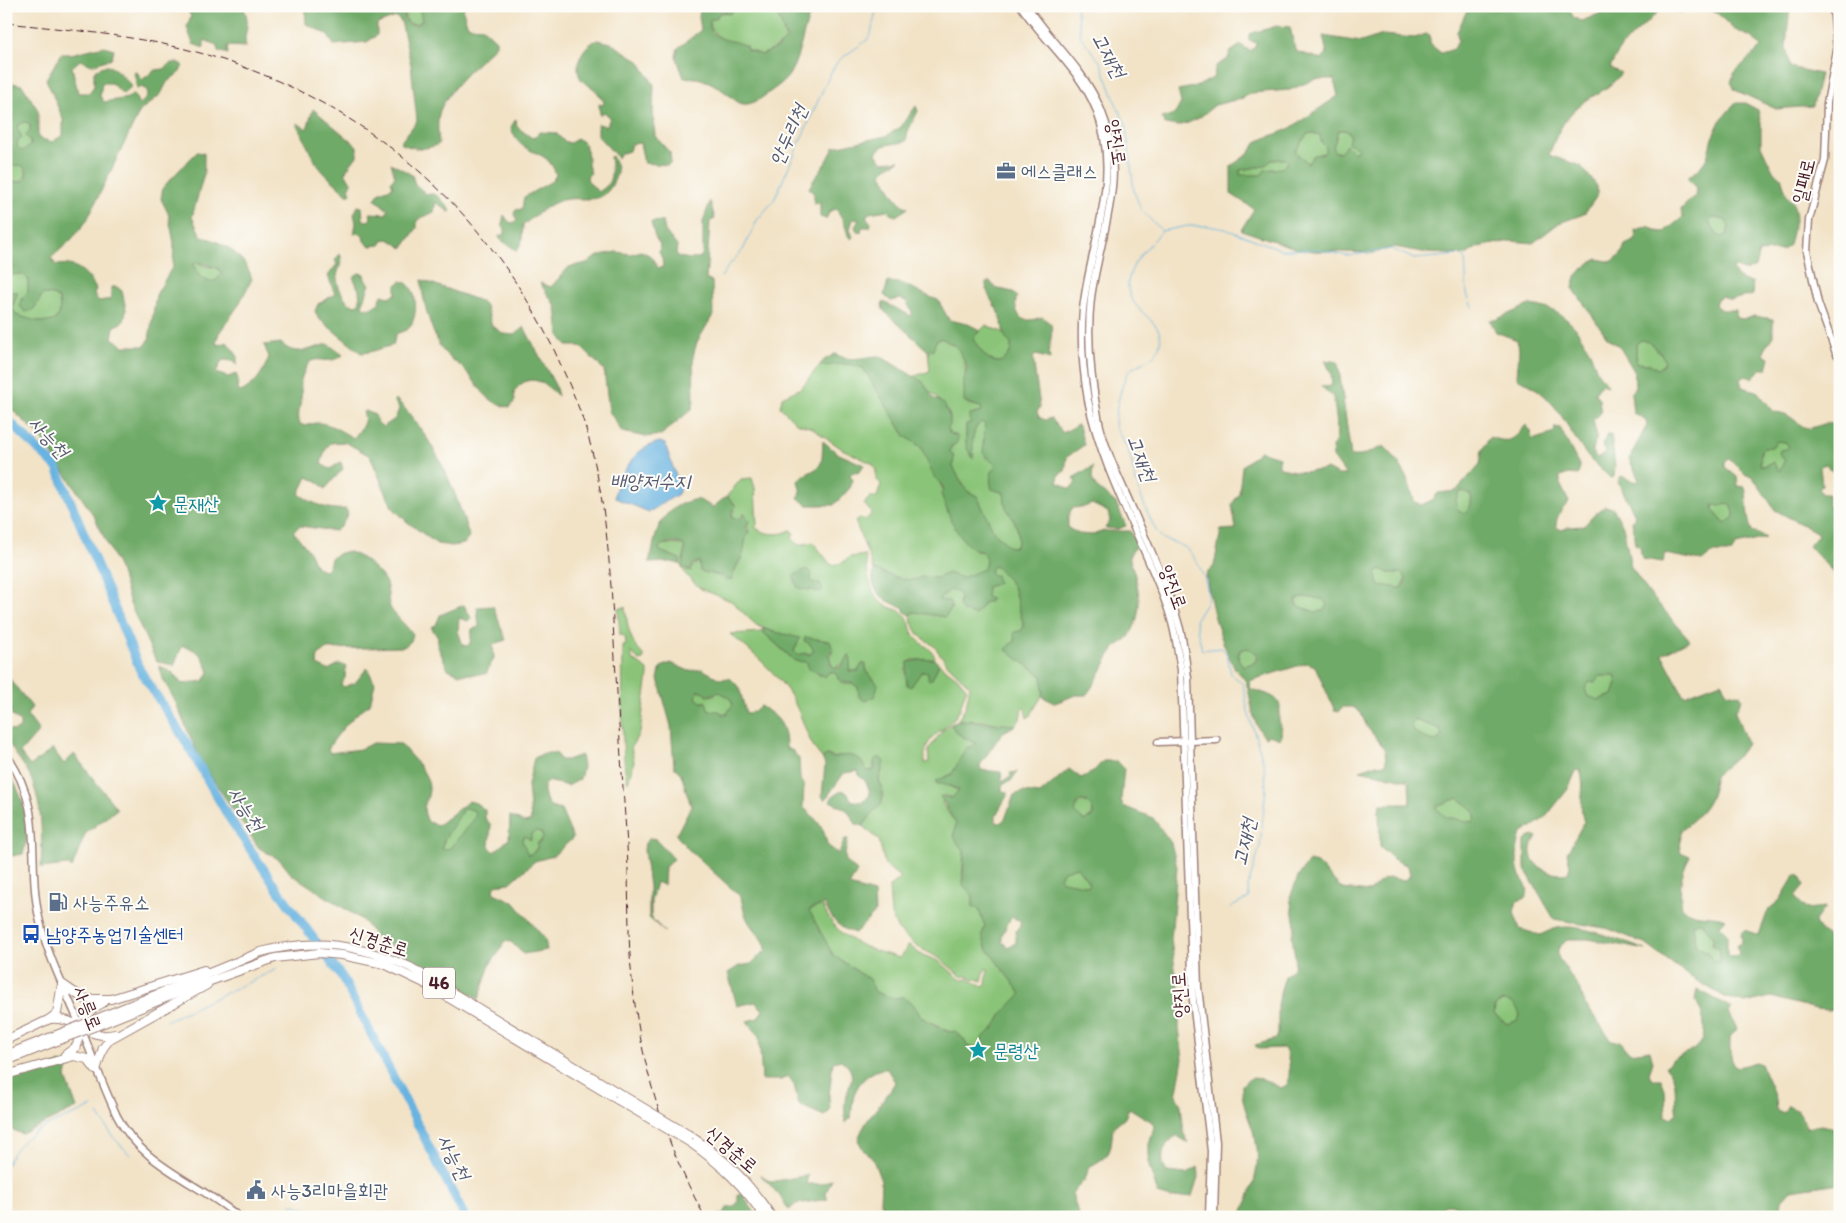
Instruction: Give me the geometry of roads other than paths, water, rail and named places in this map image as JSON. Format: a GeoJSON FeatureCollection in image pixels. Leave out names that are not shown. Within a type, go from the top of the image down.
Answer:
{"type":"FeatureCollection","features":[{"type":"Feature","properties":{"kind":"highway","name":"신경춘로"},"geometry":{"type":"LineString","coordinates":[[95,1023],[248,957],[287,946],[313,943],[357,948],[410,967],[513,1033]]}},
{"type":"Feature","properties":{"kind":"highway","name":"신경춘로"},"geometry":{"type":"LineString","coordinates":[[6,1055],[274,958],[319,953],[366,960],[384,964],[416,979],[522,1038],[733,1166],[751,1186],[772,1217]]}},
{"type":"Feature","properties":{"kind":"highway"},"geometry":{"type":"LineString","coordinates":[[55,1060],[69,1053],[77,1046],[80,1026],[91,1010],[110,999],[214,967],[228,965]]}},
{"type":"Feature","properties":{"kind":"highway"},"geometry":{"type":"LineString","coordinates":[[6,1074],[74,1056],[83,1056],[96,1070],[105,1044],[121,1032],[190,996],[216,979]]}},
{"type":"Feature","properties":{"kind":"highway"},"geometry":{"type":"LineString","coordinates":[[6,1040],[50,1019],[57,1013],[60,1007],[62,984],[84,999],[110,999]]}},
{"type":"Feature","properties":{"kind":"highway"},"geometry":{"type":"LineString","coordinates":[[50,1019],[65,1019],[97,1036],[121,1032]]}},
{"type":"Feature","properties":{"kind":"highway","name":"신경춘로"},"geometry":{"type":"LineString","coordinates":[[6,1061],[66,1034]]}},
{"type":"Feature","properties":{"kind":"highway","name":"신경춘로"},"geometry":{"type":"LineString","coordinates":[[690,1139],[725,1168],[754,1201],[764,1217]]}},
{"type":"Feature","properties":{"kind":"main road","name":"양진로"},"geometry":{"type":"LineString","coordinates":[[1020,6],[1074,71],[1096,109],[1103,132],[1108,164],[1107,189],[1084,296],[1083,368],[1089,401],[1102,451],[1166,602],[1181,670],[1193,1001],[1211,1151],[1209,1217]]}},
{"type":"Feature","properties":{"kind":"main road","name":"양진로"},"geometry":{"type":"LineString","coordinates":[[1027,6],[1039,24],[1078,67],[1090,85],[1107,125],[1114,155],[1113,195],[1096,267],[1091,299],[1089,328],[1093,392],[1100,425],[1112,461],[1171,601],[1180,631],[1188,678],[1192,740],[1198,987],[1216,1142],[1214,1217]]}},
{"type":"Feature","properties":{"kind":"main road","name":"일패로"},"geometry":{"type":"LineString","coordinates":[[1833,6],[1836,50],[1827,103],[1825,160],[1809,220],[1807,251],[1818,304],[1836,353],[1840,358]]}},
{"type":"Feature","properties":{"kind":"main road"},"geometry":{"type":"LineString","coordinates":[[1158,742],[1216,740]]}},
{"type":"Feature","properties":{"kind":"main road","name":"사릉로"},"geometry":{"type":"LineString","coordinates":[[6,754],[19,774],[29,801],[34,827],[33,880],[36,904],[45,940],[96,1070],[121,1124],[139,1147],[158,1164],[212,1196],[240,1217]]}},
{"type":"Feature","properties":{"kind":"water","name":"배양저수지"},"geometry":{"type":"Polygon","coordinates":[[[660,442],[665,444],[680,488],[678,494],[649,512],[615,498],[619,481],[626,468],[638,453],[646,447],[660,442]]]}},
{"type":"Feature","properties":{"kind":"waterway","name":"안두리천"},"geometry":{"type":"LineString","coordinates":[[721,277],[743,250],[757,220],[774,200],[830,74],[838,61],[867,40],[871,33],[877,6]]}},
{"type":"Feature","properties":{"kind":"waterway","name":"고재천"},"geometry":{"type":"LineString","coordinates":[[1076,6],[1081,37],[1101,63],[1126,125],[1134,191],[1141,210],[1162,231],[1138,259],[1132,269],[1128,283],[1129,295],[1157,328],[1160,336],[1159,347],[1154,355],[1134,367],[1127,374],[1121,389],[1117,408],[1116,428],[1129,451],[1140,495],[1156,530],[1168,541],[1180,545],[1189,551],[1202,571],[1208,594],[1207,600],[1195,620],[1202,650],[1222,648],[1227,654],[1231,674],[1243,684],[1248,712],[1264,764],[1266,787],[1260,847],[1248,886],[1249,898],[1230,908]]}},
{"type":"Feature","properties":{"kind":"waterway"},"geometry":{"type":"LineString","coordinates":[[1162,231],[1188,226],[1208,226],[1225,229],[1283,250],[1316,249],[1347,256],[1392,249],[1414,259],[1460,255],[1465,259],[1467,294],[1472,307]]}},
{"type":"Feature","properties":{"kind":"waterway","name":"사능천"},"geometry":{"type":"LineString","coordinates":[[6,418],[57,468],[140,670],[183,737],[228,816],[275,886],[342,977],[465,1217]]}},
{"type":"Feature","properties":{"kind":"waterway"},"geometry":{"type":"LineString","coordinates":[[166,1021],[277,969]]}},
{"type":"Feature","properties":{"kind":"waterway"},"geometry":{"type":"LineString","coordinates":[[6,1166],[18,1146],[35,1132],[93,1107]]}},
{"type":"Feature","properties":{"kind":"waterway"},"geometry":{"type":"LineString","coordinates":[[98,1114],[113,1137],[131,1156]]}},
{"type":"Feature","properties":{"kind":"waterway"},"geometry":{"type":"LineString","coordinates":[[291,1204],[334,1217]]}},
{"type":"Feature","properties":{"kind":"railway"},"geometry":{"type":"LineString","coordinates":[[6,23],[108,34],[183,48],[264,75],[317,100],[367,131],[413,166],[455,206],[493,250],[526,299],[555,352],[575,399],[588,435],[601,495],[610,568],[627,845],[630,955],[633,990],[645,1057],[663,1123],[675,1155],[705,1217]]}},
{"type":"Feature","properties":{"kind":"place","name":"에스클래스"},"geometry":{"type":"Point","coordinates":[1006,171]}},
{"type":"Feature","properties":{"kind":"place","name":"문재산"},"geometry":{"type":"Point","coordinates":[158,503]}},
{"type":"Feature","properties":{"kind":"place","name":"사능주유소"},"geometry":{"type":"Point","coordinates":[58,902]}},
{"type":"Feature","properties":{"kind":"place","name":"남양주농업기술센터"},"geometry":{"type":"Point","coordinates":[31,934]}},
{"type":"Feature","properties":{"kind":"place","name":"문령산"},"geometry":{"type":"Point","coordinates":[978,1050]}},
{"type":"Feature","properties":{"kind":"place","name":"사능3리마을회관"},"geometry":{"type":"Point","coordinates":[256,1190]}}]}
